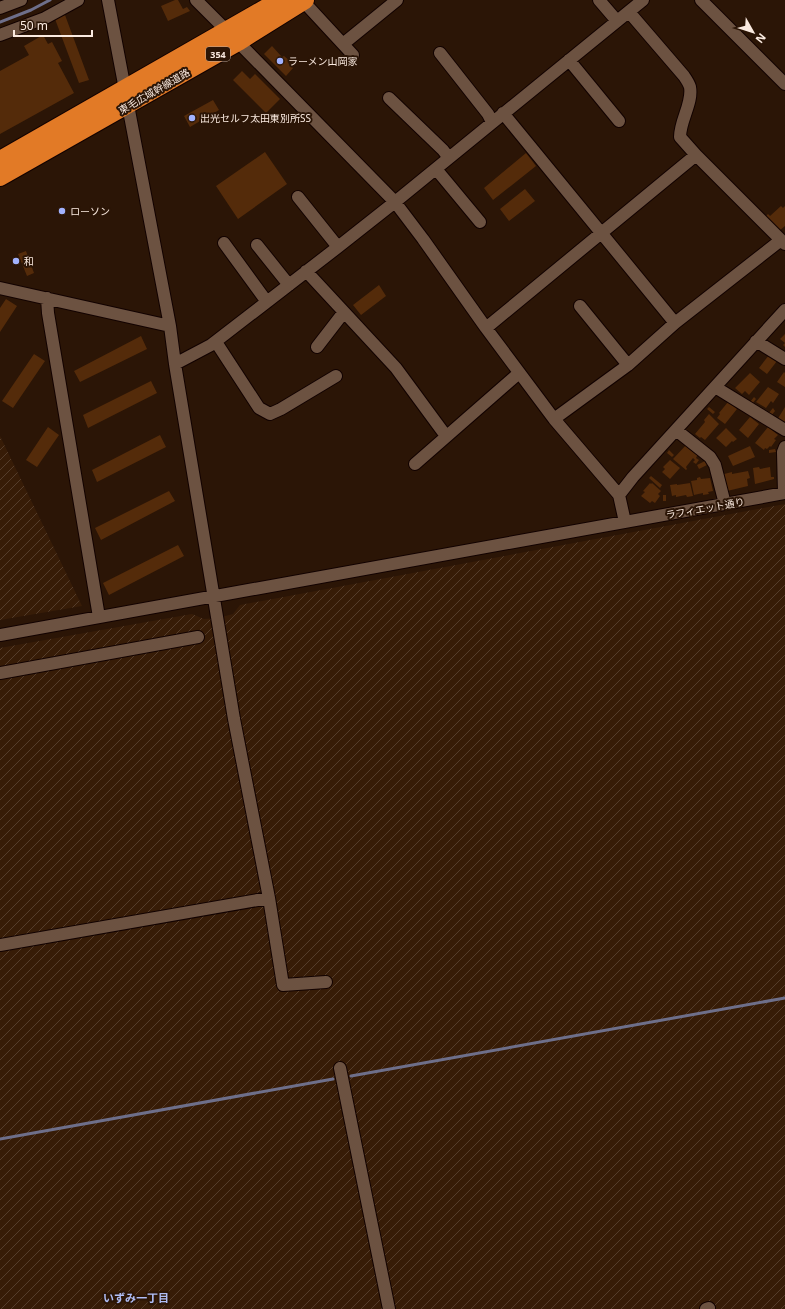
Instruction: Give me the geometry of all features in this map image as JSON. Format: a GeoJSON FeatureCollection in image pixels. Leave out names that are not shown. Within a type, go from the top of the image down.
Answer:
{"type":"FeatureCollection","features":[{"type":"Feature","properties":{"kind":"highway","name":"東毛広域幹線道路"},"geometry":{"type":"LineString","coordinates":[[232,37],[280,0]]}},
{"type":"Feature","properties":{"kind":"highway","name":"東毛広域幹線道路"},"geometry":{"type":"LineString","coordinates":[[0,177],[126,98],[232,37],[304,1]]}},
{"type":"Feature","properties":{"kind":"highway","name":"東毛広域幹線道路"},"geometry":{"type":"LineString","coordinates":[[0,160],[126,98]]}},
{"type":"Feature","properties":{"kind":"street"},"geometry":{"type":"LineString","coordinates":[[0,8],[21,0]]}},
{"type":"Feature","properties":{"kind":"street"},"geometry":{"type":"LineString","coordinates":[[0,35],[14,31],[45,18],[78,0]]}},
{"type":"Feature","properties":{"kind":"street"},"geometry":{"type":"LineString","coordinates":[[108,0],[170,326],[234,719],[269,898],[283,985],[326,982]]}},
{"type":"Feature","properties":{"kind":"street"},"geometry":{"type":"LineString","coordinates":[[196,0],[395,202],[554,419],[619,495],[625,522]]}},
{"type":"Feature","properties":{"kind":"street"},"geometry":{"type":"LineString","coordinates":[[343,44],[397,0]]}},
{"type":"Feature","properties":{"kind":"street"},"geometry":{"type":"LineString","coordinates":[[599,0],[617,21]]}},
{"type":"Feature","properties":{"kind":"street"},"geometry":{"type":"LineString","coordinates":[[175,364],[216,342],[395,202],[643,0]]}},
{"type":"Feature","properties":{"kind":"street"},"geometry":{"type":"LineString","coordinates":[[701,0],[785,84]]}},
{"type":"Feature","properties":{"kind":"street"},"geometry":{"type":"LineString","coordinates":[[304,1],[353,55]]}},
{"type":"Feature","properties":{"kind":"street"},"geometry":{"type":"LineString","coordinates":[[554,419],[628,365],[674,323],[783,242],[680,137],[680,130],[688,101],[690,87],[684,76],[629,12]]}},
{"type":"Feature","properties":{"kind":"street"},"geometry":{"type":"LineString","coordinates":[[440,53],[488,114],[492,122]]}},
{"type":"Feature","properties":{"kind":"street"},"geometry":{"type":"LineString","coordinates":[[568,60],[619,121]]}},
{"type":"Feature","properties":{"kind":"street"},"geometry":{"type":"LineString","coordinates":[[389,98],[443,150],[449,158]]}},
{"type":"Feature","properties":{"kind":"street"},"geometry":{"type":"LineString","coordinates":[[503,113],[674,323]]}},
{"type":"Feature","properties":{"kind":"street"},"geometry":{"type":"LineString","coordinates":[[486,328],[696,155]]}},
{"type":"Feature","properties":{"kind":"street"},"geometry":{"type":"LineString","coordinates":[[436,169],[480,222]]}},
{"type":"Feature","properties":{"kind":"street"},"geometry":{"type":"LineString","coordinates":[[298,197],[338,247]]}},
{"type":"Feature","properties":{"kind":"street"},"geometry":{"type":"LineString","coordinates":[[224,243],[267,302]]}},
{"type":"Feature","properties":{"kind":"street"},"geometry":{"type":"LineString","coordinates":[[257,245],[289,285]]}},
{"type":"Feature","properties":{"kind":"street"},"geometry":{"type":"LineString","coordinates":[[306,271],[396,368],[446,436]]}},
{"type":"Feature","properties":{"kind":"street"},"geometry":{"type":"LineString","coordinates":[[0,288],[170,326]]}},
{"type":"Feature","properties":{"kind":"street"},"geometry":{"type":"LineString","coordinates":[[47,298],[48,313],[99,617]]}},
{"type":"Feature","properties":{"kind":"street"},"geometry":{"type":"LineString","coordinates":[[580,306],[628,365]]}},
{"type":"Feature","properties":{"kind":"street"},"geometry":{"type":"LineString","coordinates":[[619,495],[785,310]]}},
{"type":"Feature","properties":{"kind":"street"},"geometry":{"type":"LineString","coordinates":[[317,347],[344,312]]}},
{"type":"Feature","properties":{"kind":"street"},"geometry":{"type":"LineString","coordinates":[[756,341],[785,359]]}},
{"type":"Feature","properties":{"kind":"street"},"geometry":{"type":"LineString","coordinates":[[216,342],[259,408],[270,414],[336,376]]}},
{"type":"Feature","properties":{"kind":"street"},"geometry":{"type":"LineString","coordinates":[[415,464],[519,373]]}},
{"type":"Feature","properties":{"kind":"street"},"geometry":{"type":"LineString","coordinates":[[715,387],[785,430]]}},
{"type":"Feature","properties":{"kind":"street"},"geometry":{"type":"LineString","coordinates":[[676,430],[710,457],[715,465],[725,504]]}},
{"type":"Feature","properties":{"kind":"street"},"geometry":{"type":"LineString","coordinates":[[784,493],[783,452],[785,446]]}},
{"type":"Feature","properties":{"kind":"street","name":"ラフィエット通り"},"geometry":{"type":"LineString","coordinates":[[0,635],[784,493]]}},
{"type":"Feature","properties":{"kind":"street"},"geometry":{"type":"LineString","coordinates":[[0,673],[198,637]]}},
{"type":"Feature","properties":{"kind":"street"},"geometry":{"type":"LineString","coordinates":[[0,945],[269,898]]}},
{"type":"Feature","properties":{"kind":"street"},"geometry":{"type":"LineString","coordinates":[[340,1068],[389,1309]]}},
{"type":"Feature","properties":{"kind":"shaded area"},"geometry":{"type":"Polygon","coordinates":[[[0,436],[82,606],[0,620],[0,436]]]}},
{"type":"Feature","properties":{"kind":"shaded area"},"geometry":{"type":"Polygon","coordinates":[[[785,504],[785,1309],[0,1309],[0,648],[192,614],[204,619],[218,618],[233,614],[240,605],[785,504]]]}},
{"type":"Feature","properties":{"kind":"building"},"geometry":{"type":"Polygon","coordinates":[[[178,0],[183,9],[187,7],[190,11],[168,21],[161,6],[178,0]]]}},
{"type":"Feature","properties":{"kind":"building"},"geometry":{"type":"Polygon","coordinates":[[[65,15],[89,80],[79,83],[55,19],[65,15]]]}},
{"type":"Feature","properties":{"kind":"building"},"geometry":{"type":"Polygon","coordinates":[[[43,35],[48,44],[52,42],[62,61],[58,63],[74,93],[0,134],[0,71],[29,55],[24,46],[43,35]]]}},
{"type":"Feature","properties":{"kind":"building"},"geometry":{"type":"Polygon","coordinates":[[[272,46],[282,57],[284,56],[290,61],[288,63],[293,68],[286,76],[264,54],[272,46]]]}},
{"type":"Feature","properties":{"kind":"building"},"geometry":{"type":"Polygon","coordinates":[[[242,71],[250,79],[255,74],[280,99],[266,113],[233,80],[242,71]]]}},
{"type":"Feature","properties":{"kind":"building"},"geometry":{"type":"Polygon","coordinates":[[[213,100],[219,110],[190,127],[184,116],[213,100]]]}},
{"type":"Feature","properties":{"kind":"building"},"geometry":{"type":"Polygon","coordinates":[[[265,152],[287,184],[238,219],[216,186],[265,152]]]}},
{"type":"Feature","properties":{"kind":"building"},"geometry":{"type":"Polygon","coordinates":[[[526,153],[536,166],[493,200],[484,188],[526,153]]]}},
{"type":"Feature","properties":{"kind":"building"},"geometry":{"type":"Polygon","coordinates":[[[525,189],[535,201],[509,221],[500,209],[525,189]]]}},
{"type":"Feature","properties":{"kind":"building"},"geometry":{"type":"Polygon","coordinates":[[[781,206],[783,208],[785,206],[785,226],[779,231],[765,217],[768,214],[770,216],[781,206]]]}},
{"type":"Feature","properties":{"kind":"building"},"geometry":{"type":"Polygon","coordinates":[[[26,251],[34,273],[27,276],[18,254],[26,251]]]}},
{"type":"Feature","properties":{"kind":"building"},"geometry":{"type":"Polygon","coordinates":[[[379,285],[386,296],[361,315],[353,305],[379,285]]]}},
{"type":"Feature","properties":{"kind":"building"},"geometry":{"type":"Polygon","coordinates":[[[6,299],[17,306],[0,332],[0,308],[6,299]]]}},
{"type":"Feature","properties":{"kind":"building"},"geometry":{"type":"Polygon","coordinates":[[[785,334],[785,343],[780,339],[785,334]]]}},
{"type":"Feature","properties":{"kind":"building"},"geometry":{"type":"Polygon","coordinates":[[[141,336],[147,349],[80,382],[74,371],[141,336]]]}},
{"type":"Feature","properties":{"kind":"building"},"geometry":{"type":"Polygon","coordinates":[[[34,354],[45,361],[13,408],[2,401],[34,354]]]}},
{"type":"Feature","properties":{"kind":"building"},"geometry":{"type":"Polygon","coordinates":[[[769,355],[777,361],[767,374],[759,368],[769,355]]]}},
{"type":"Feature","properties":{"kind":"building"},"geometry":{"type":"Polygon","coordinates":[[[784,372],[785,373],[785,387],[777,382],[784,372]]]}},
{"type":"Feature","properties":{"kind":"building"},"geometry":{"type":"Polygon","coordinates":[[[750,373],[760,382],[749,395],[745,391],[742,394],[735,388],[750,373]]]}},
{"type":"Feature","properties":{"kind":"building"},"geometry":{"type":"Polygon","coordinates":[[[151,381],[157,393],[88,428],[83,415],[151,381]]]}},
{"type":"Feature","properties":{"kind":"building"},"geometry":{"type":"Polygon","coordinates":[[[768,387],[779,394],[773,403],[771,401],[766,408],[756,402],[768,387]]]}},
{"type":"Feature","properties":{"kind":"building"},"geometry":{"type":"Polygon","coordinates":[[[754,397],[756,399],[752,404],[750,402],[754,397]]]}},
{"type":"Feature","properties":{"kind":"building"},"geometry":{"type":"Polygon","coordinates":[[[728,402],[737,409],[725,424],[717,418],[728,402]]]}},
{"type":"Feature","properties":{"kind":"building"},"geometry":{"type":"Polygon","coordinates":[[[709,407],[715,412],[713,414],[707,409],[709,407]]]}},
{"type":"Feature","properties":{"kind":"building"},"geometry":{"type":"Polygon","coordinates":[[[785,407],[785,425],[777,420],[785,407]]]}},
{"type":"Feature","properties":{"kind":"building"},"geometry":{"type":"Polygon","coordinates":[[[773,408],[775,411],[771,416],[768,414],[773,408]]]}},
{"type":"Feature","properties":{"kind":"building"},"geometry":{"type":"Polygon","coordinates":[[[709,414],[719,424],[705,440],[695,434],[705,422],[704,420],[709,414]]]}},
{"type":"Feature","properties":{"kind":"building"},"geometry":{"type":"Polygon","coordinates":[[[750,417],[759,424],[748,438],[739,430],[750,417]]]}},
{"type":"Feature","properties":{"kind":"building"},"geometry":{"type":"Polygon","coordinates":[[[48,427],[59,435],[37,467],[26,460],[48,427]]]}},
{"type":"Feature","properties":{"kind":"building"},"geometry":{"type":"Polygon","coordinates":[[[768,427],[778,435],[774,439],[776,440],[771,447],[770,446],[767,449],[765,448],[764,450],[755,443],[768,427]]]}},
{"type":"Feature","properties":{"kind":"building"},"geometry":{"type":"Polygon","coordinates":[[[726,428],[737,439],[733,442],[732,441],[726,447],[716,438],[726,428]]]}},
{"type":"Feature","properties":{"kind":"building"},"geometry":{"type":"Polygon","coordinates":[[[160,435],[166,447],[97,482],[92,470],[160,435]]]}},
{"type":"Feature","properties":{"kind":"building"},"geometry":{"type":"Polygon","coordinates":[[[687,444],[698,454],[696,458],[699,460],[696,464],[693,462],[695,460],[693,458],[686,467],[686,470],[673,459],[687,444]]]}},
{"type":"Feature","properties":{"kind":"building"},"geometry":{"type":"Polygon","coordinates":[[[750,446],[755,457],[733,466],[728,456],[750,446]]]}},
{"type":"Feature","properties":{"kind":"building"},"geometry":{"type":"Polygon","coordinates":[[[775,449],[776,452],[769,453],[769,450],[775,449]]]}},
{"type":"Feature","properties":{"kind":"building"},"geometry":{"type":"Polygon","coordinates":[[[669,450],[674,455],[672,457],[667,453],[669,450]]]}},
{"type":"Feature","properties":{"kind":"building"},"geometry":{"type":"Polygon","coordinates":[[[670,460],[680,468],[670,479],[662,472],[665,469],[663,467],[670,460]]]}},
{"type":"Feature","properties":{"kind":"building"},"geometry":{"type":"Polygon","coordinates":[[[705,461],[707,465],[699,469],[697,465],[705,461]]]}},
{"type":"Feature","properties":{"kind":"building"},"geometry":{"type":"Polygon","coordinates":[[[759,467],[760,469],[770,467],[771,477],[774,477],[774,479],[755,484],[753,468],[759,467]]]}},
{"type":"Feature","properties":{"kind":"building"},"geometry":{"type":"Polygon","coordinates":[[[748,471],[750,478],[747,479],[748,486],[727,491],[724,474],[748,471]]]}},
{"type":"Feature","properties":{"kind":"building"},"geometry":{"type":"Polygon","coordinates":[[[651,476],[662,485],[660,488],[649,478],[651,476]]]}},
{"type":"Feature","properties":{"kind":"building"},"geometry":{"type":"Polygon","coordinates":[[[700,477],[701,479],[710,478],[713,491],[708,492],[709,494],[703,495],[703,493],[694,495],[691,481],[697,480],[697,478],[700,477]]]}},
{"type":"Feature","properties":{"kind":"building"},"geometry":{"type":"Polygon","coordinates":[[[650,483],[661,491],[658,494],[660,496],[655,503],[652,501],[650,503],[641,496],[645,492],[643,491],[650,483]]]}},
{"type":"Feature","properties":{"kind":"building"},"geometry":{"type":"Polygon","coordinates":[[[690,483],[693,496],[672,496],[670,485],[690,483]]]}},
{"type":"Feature","properties":{"kind":"building"},"geometry":{"type":"Polygon","coordinates":[[[169,491],[175,501],[101,540],[95,528],[169,491]]]}},
{"type":"Feature","properties":{"kind":"building"},"geometry":{"type":"Polygon","coordinates":[[[663,495],[666,495],[666,501],[663,501],[663,495]]]}},
{"type":"Feature","properties":{"kind":"building"},"geometry":{"type":"Polygon","coordinates":[[[178,545],[184,556],[109,595],[103,583],[178,545]]]}},
{"type":"Feature","properties":{"kind":"waterway"},"geometry":{"type":"LineString","coordinates":[[0,22],[31,10],[50,0]]}},
{"type":"Feature","properties":{"kind":"waterway"},"geometry":{"type":"LineString","coordinates":[[351,1076],[785,998]]}},
{"type":"Feature","properties":{"kind":"waterway"},"geometry":{"type":"LineString","coordinates":[[0,1139],[333,1079]]}},
{"type":"Feature","properties":{"kind":"place","name":"ラーメン山岡家"},"geometry":{"type":"Point","coordinates":[280,61]}},
{"type":"Feature","properties":{"kind":"place","name":"出光セルフ太田東別所SS"},"geometry":{"type":"Point","coordinates":[192,118]}},
{"type":"Feature","properties":{"kind":"place","name":"ローソン"},"geometry":{"type":"Point","coordinates":[62,211]}},
{"type":"Feature","properties":{"kind":"place","name":"和"},"geometry":{"type":"Point","coordinates":[16,261]}},
{"type":"Feature","properties":{"kind":"district","name":"いずみ一丁目"},"geometry":{"type":"Point","coordinates":[136,1297]}}]}
